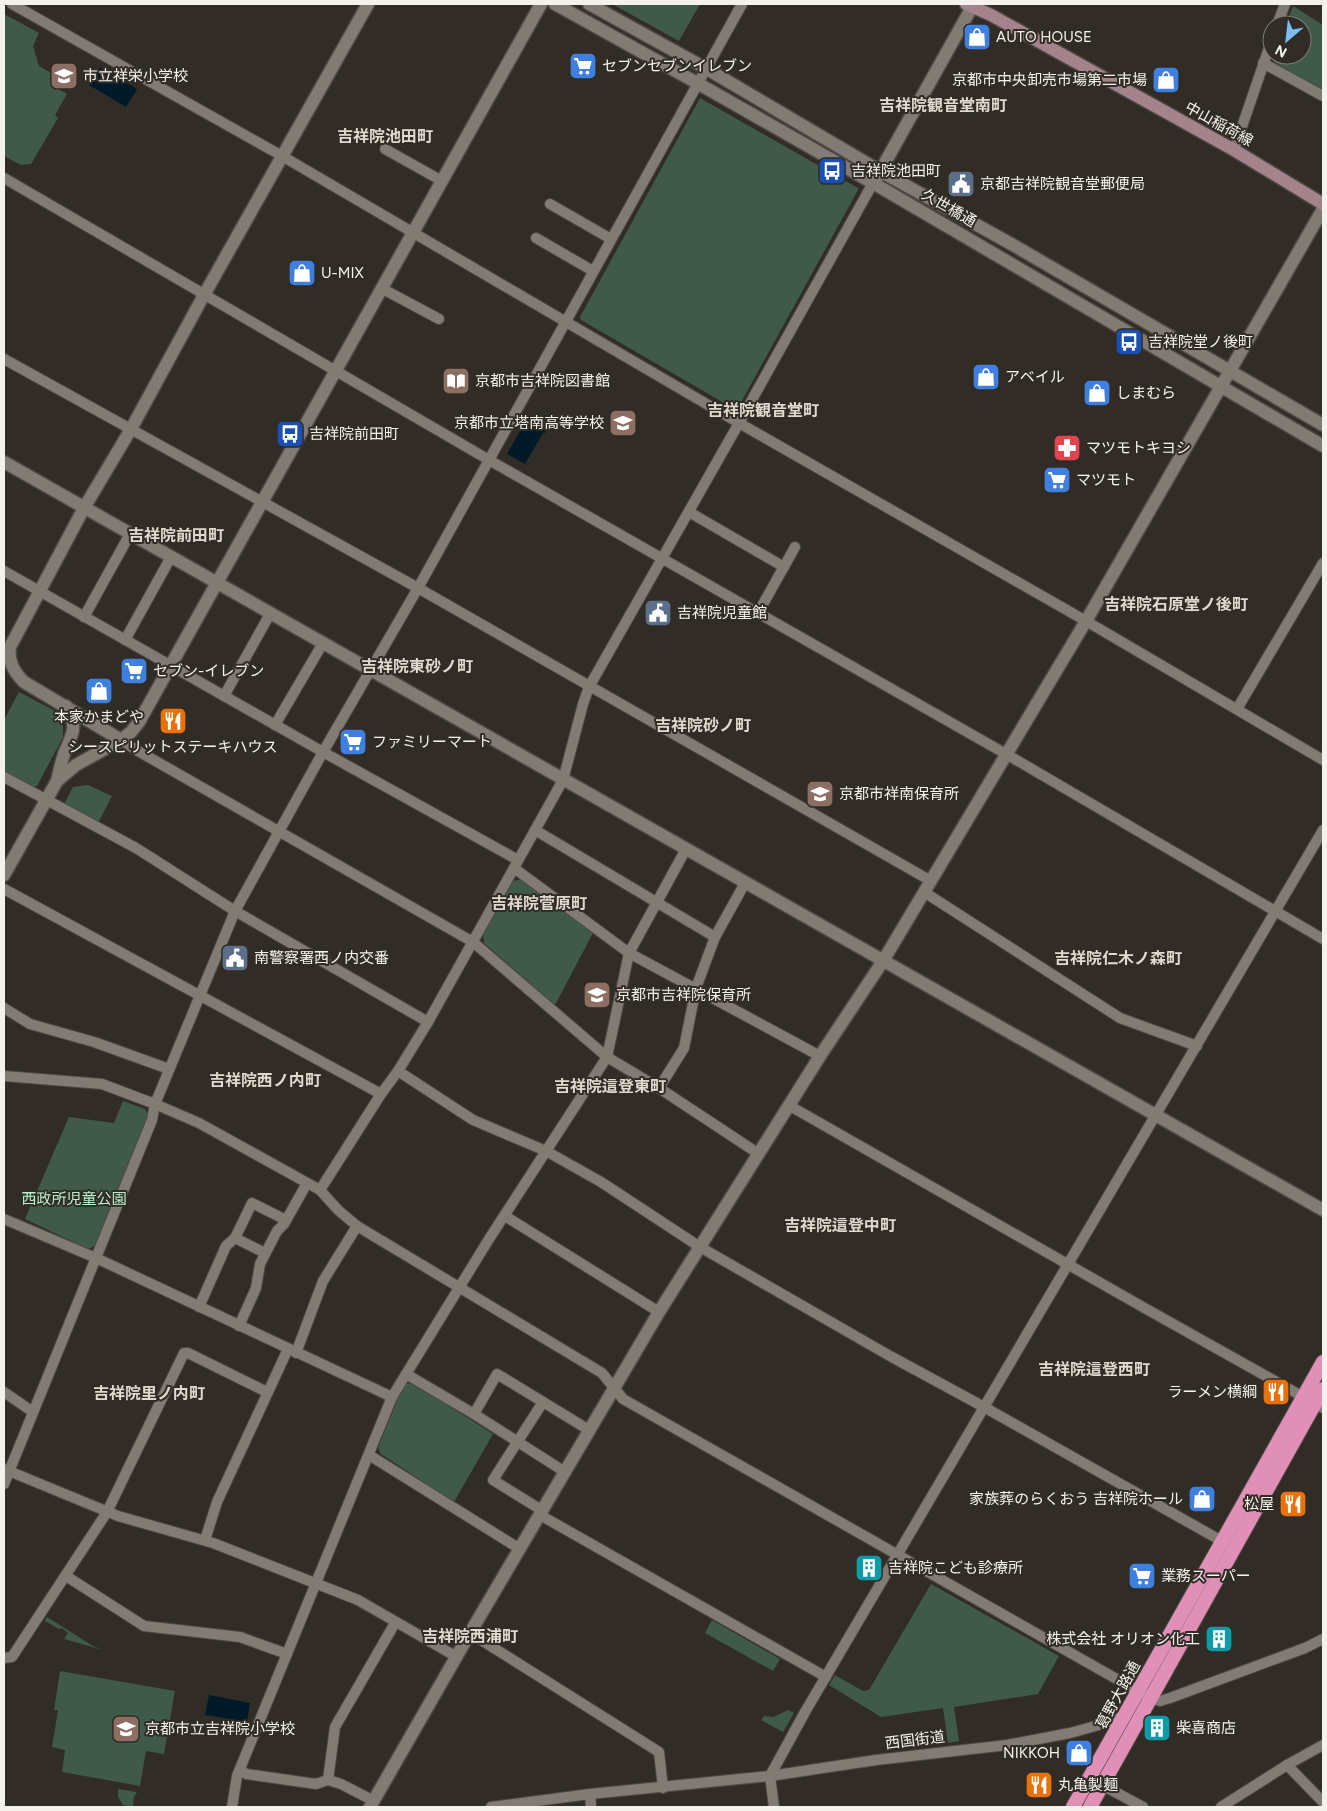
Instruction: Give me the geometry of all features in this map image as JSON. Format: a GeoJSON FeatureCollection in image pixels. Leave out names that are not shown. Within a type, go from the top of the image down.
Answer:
{"type":"FeatureCollection","features":[{"type":"Feature","properties":{"kind":"highway","name":"葛野大路通"},"geometry":{"type":"LineString","coordinates":[[1314,1403],[1323,1362]]}},
{"type":"Feature","properties":{"kind":"highway","name":"葛野大路通"},"geometry":{"type":"LineString","coordinates":[[1090,1807],[1145,1694],[1229,1545],[1323,1389]]}},
{"type":"Feature","properties":{"kind":"highway","name":"葛野大路通"},"geometry":{"type":"LineString","coordinates":[[1073,1807],[1124,1716],[1145,1694]]}},
{"type":"Feature","properties":{"kind":"main road","name":"中山稲荷線"},"geometry":{"type":"LineString","coordinates":[[973,6],[1234,150],[1323,204]]}},
{"type":"Feature","properties":{"kind":"street"},"geometry":{"type":"LineString","coordinates":[[12,4],[282,156],[739,423],[1086,621],[1323,760]]}},
{"type":"Feature","properties":{"kind":"street"},"geometry":{"type":"LineString","coordinates":[[368,4],[12,639],[7,664],[24,682],[138,751],[473,942],[607,1057],[659,1088],[759,1154]]}},
{"type":"Feature","properties":{"kind":"street"},"geometry":{"type":"LineString","coordinates":[[4,875],[57,781],[76,765],[121,740],[139,722],[218,584],[381,288],[541,4]]}},
{"type":"Feature","properties":{"kind":"street","name":"久世橋通"},"geometry":{"type":"LineString","coordinates":[[555,4],[873,183],[1323,446]]}},
{"type":"Feature","properties":{"kind":"street","name":"久世橋通"},"geometry":{"type":"LineString","coordinates":[[590,4],[707,69],[880,171],[1013,245],[1323,425]]}},
{"type":"Feature","properties":{"kind":"street"},"geometry":{"type":"LineString","coordinates":[[4,1484],[6,1471],[33,1412],[152,1120],[155,1104],[169,1069],[236,912],[323,752],[418,588],[742,4]]}},
{"type":"Feature","properties":{"kind":"street"},"geometry":{"type":"LineString","coordinates":[[320,1190],[428,1022],[563,780],[589,687],[973,6]]}},
{"type":"Feature","properties":{"kind":"street"},"geometry":{"type":"LineString","coordinates":[[1234,150],[1262,65]]}},
{"type":"Feature","properties":{"kind":"street"},"geometry":{"type":"LineString","coordinates":[[1267,65],[1323,96]]}},
{"type":"Feature","properties":{"kind":"street"},"geometry":{"type":"LineString","coordinates":[[385,148],[442,181]]}},
{"type":"Feature","properties":{"kind":"street"},"geometry":{"type":"LineString","coordinates":[[4,178],[489,460],[1006,754],[1323,939]]}},
{"type":"Feature","properties":{"kind":"street"},"geometry":{"type":"LineString","coordinates":[[550,204],[611,239]]}},
{"type":"Feature","properties":{"kind":"street"},"geometry":{"type":"LineString","coordinates":[[240,1769],[246,1774],[316,1784],[328,1780],[341,1784],[372,1804],[470,1633],[659,1312],[820,1056],[883,961],[1086,621],[1323,209]]}},
{"type":"Feature","properties":{"kind":"street"},"geometry":{"type":"LineString","coordinates":[[536,238],[593,271]]}},
{"type":"Feature","properties":{"kind":"street"},"geometry":{"type":"LineString","coordinates":[[381,288],[439,319]]}},
{"type":"Feature","properties":{"kind":"street"},"geometry":{"type":"LineString","coordinates":[[4,359],[418,588],[927,886],[1120,1018],[1197,1046]]}},
{"type":"Feature","properties":{"kind":"street"},"geometry":{"type":"LineString","coordinates":[[4,462],[1323,1210]]}},
{"type":"Feature","properties":{"kind":"street"},"geometry":{"type":"LineString","coordinates":[[689,512],[784,567]]}},
{"type":"Feature","properties":{"kind":"street"},"geometry":{"type":"LineString","coordinates":[[84,617],[130,534]]}},
{"type":"Feature","properties":{"kind":"street"},"geometry":{"type":"LineString","coordinates":[[758,613],[795,547]]}},
{"type":"Feature","properties":{"kind":"street"},"geometry":{"type":"LineString","coordinates":[[125,640],[171,558]]}},
{"type":"Feature","properties":{"kind":"street"},"geometry":{"type":"LineString","coordinates":[[1237,710],[1323,563]]}},
{"type":"Feature","properties":{"kind":"street"},"geometry":{"type":"LineString","coordinates":[[4,571],[516,864],[629,952],[820,1056]]}},
{"type":"Feature","properties":{"kind":"street"},"geometry":{"type":"LineString","coordinates":[[224,696],[270,614]]}},
{"type":"Feature","properties":{"kind":"street"},"geometry":{"type":"LineString","coordinates":[[275,725],[323,643]]}},
{"type":"Feature","properties":{"kind":"street"},"geometry":{"type":"LineString","coordinates":[[57,781],[64,754],[72,739],[71,714],[66,706]]}},
{"type":"Feature","properties":{"kind":"street"},"geometry":{"type":"LineString","coordinates":[[4,777],[136,848],[236,912],[428,1022]]}},
{"type":"Feature","properties":{"kind":"street"},"geometry":{"type":"LineString","coordinates":[[535,830],[715,936]]}},
{"type":"Feature","properties":{"kind":"street"},"geometry":{"type":"LineString","coordinates":[[774,1807],[770,1776],[896,1554],[1323,830]]}},
{"type":"Feature","properties":{"kind":"street"},"geometry":{"type":"LineString","coordinates":[[232,1807],[237,1776],[392,1398],[459,1287],[607,1057],[629,952],[686,849]]}},
{"type":"Feature","properties":{"kind":"street"},"geometry":{"type":"LineString","coordinates":[[659,1088],[684,1048],[696,988],[715,936],[745,882]]}},
{"type":"Feature","properties":{"kind":"street"},"geometry":{"type":"LineString","coordinates":[[4,889],[381,1094]]}},
{"type":"Feature","properties":{"kind":"street"},"geometry":{"type":"LineString","coordinates":[[4,1008],[30,1024],[94,1042],[169,1069]]}},
{"type":"Feature","properties":{"kind":"street"},"geometry":{"type":"LineString","coordinates":[[398,1071],[473,1120],[546,1151],[601,1182],[700,1247],[890,1356],[1229,1545]]}},
{"type":"Feature","properties":{"kind":"street"},"geometry":{"type":"LineString","coordinates":[[4,1076],[102,1084],[199,1123],[320,1190],[338,1210],[357,1226],[602,1373],[623,1399],[1160,1701],[1305,1648],[1323,1639]]}},
{"type":"Feature","properties":{"kind":"street"},"geometry":{"type":"LineString","coordinates":[[790,1106],[1314,1403]]}},
{"type":"Feature","properties":{"kind":"street"},"geometry":{"type":"LineString","coordinates":[[239,1326],[256,1288],[260,1264],[265,1253],[307,1183]]}},
{"type":"Feature","properties":{"kind":"street"},"geometry":{"type":"LineString","coordinates":[[199,1307],[226,1246],[235,1238],[252,1203],[286,1220]]}},
{"type":"Feature","properties":{"kind":"street"},"geometry":{"type":"LineString","coordinates":[[505,1216],[659,1312]]}},
{"type":"Feature","properties":{"kind":"street"},"geometry":{"type":"LineString","coordinates":[[4,1219],[96,1258],[392,1398]]}},
{"type":"Feature","properties":{"kind":"street"},"geometry":{"type":"LineString","coordinates":[[204,1540],[216,1502],[267,1392],[292,1351],[323,1281],[357,1226]]}},
{"type":"Feature","properties":{"kind":"street"},"geometry":{"type":"LineString","coordinates":[[235,1238],[265,1253]]}},
{"type":"Feature","properties":{"kind":"street"},"geometry":{"type":"LineString","coordinates":[[4,1658],[12,1657],[107,1512],[184,1353],[188,1353],[267,1392]]}},
{"type":"Feature","properties":{"kind":"street"},"geometry":{"type":"LineString","coordinates":[[406,1374],[474,1414],[565,1472]]}},
{"type":"Feature","properties":{"kind":"street"},"geometry":{"type":"LineString","coordinates":[[474,1414],[498,1374],[590,1430]]}},
{"type":"Feature","properties":{"kind":"street"},"geometry":{"type":"LineString","coordinates":[[4,1392],[33,1412]]}},
{"type":"Feature","properties":{"kind":"street"},"geometry":{"type":"LineString","coordinates":[[543,1402],[493,1480],[541,1513],[826,1677]]}},
{"type":"Feature","properties":{"kind":"street"},"geometry":{"type":"LineString","coordinates":[[369,1455],[520,1549]]}},
{"type":"Feature","properties":{"kind":"street"},"geometry":{"type":"LineString","coordinates":[[6,1471],[107,1512],[204,1540],[358,1600],[456,1657]]}},
{"type":"Feature","properties":{"kind":"street"},"geometry":{"type":"LineString","coordinates":[[66,1576],[144,1626],[240,1637],[287,1654]]}},
{"type":"Feature","properties":{"kind":"street"},"geometry":{"type":"LineString","coordinates":[[328,1780],[335,1727],[395,1623]]}},
{"type":"Feature","properties":{"kind":"street"},"geometry":{"type":"LineString","coordinates":[[470,1633],[659,1752],[662,1788]]}},
{"type":"Feature","properties":{"kind":"street","name":"西国街道"},"geometry":{"type":"LineString","coordinates":[[491,1807],[590,1794],[770,1776],[876,1760],[1007,1745],[1070,1733],[1110,1722],[1124,1716]]}},
{"type":"Feature","properties":{"kind":"street"},"geometry":{"type":"LineString","coordinates":[[1221,1807],[1287,1765],[1323,1745]]}},
{"type":"Feature","properties":{"kind":"street"},"geometry":{"type":"LineString","coordinates":[[1287,1765],[1323,1802]]}},
{"type":"Feature","properties":{"kind":"street"},"geometry":{"type":"LineString","coordinates":[[1102,1785],[1144,1807]]}},
{"type":"Feature","properties":{"kind":"street"},"geometry":{"type":"LineString","coordinates":[[590,1794],[591,1807]]}},
{"type":"Feature","properties":{"kind":"green space"},"geometry":{"type":"Polygon","coordinates":[[[612,4],[700,4],[679,41],[612,4]]]}},
{"type":"Feature","properties":{"kind":"green space"},"geometry":{"type":"Polygon","coordinates":[[[1293,6],[1307,15],[1290,15],[1293,6]]]}},
{"type":"Feature","properties":{"kind":"green space"},"geometry":{"type":"Polygon","coordinates":[[[4,14],[39,33],[33,46],[39,66],[60,78],[55,87],[67,94],[55,115],[58,118],[31,164],[21,165],[4,156],[4,14]]]}},
{"type":"Feature","properties":{"kind":"green space"},"geometry":{"type":"Polygon","coordinates":[[[1312,18],[1323,25],[1323,91],[1275,65],[1312,65],[1312,18]]]}},
{"type":"Feature","properties":{"kind":"green space"},"geometry":{"type":"Polygon","coordinates":[[[700,98],[858,188],[739,406],[731,407],[581,320],[580,317],[700,98]]]}},
{"type":"Feature","properties":{"kind":"green space"},"geometry":{"type":"Polygon","coordinates":[[[19,692],[57,712],[63,725],[63,737],[37,786],[32,788],[4,772],[4,720],[19,692]]]}},
{"type":"Feature","properties":{"kind":"green space"},"geometry":{"type":"Polygon","coordinates":[[[88,785],[112,796],[98,823],[64,804],[73,787],[88,785]]]}},
{"type":"Feature","properties":{"kind":"green space"},"geometry":{"type":"Polygon","coordinates":[[[523,879],[593,933],[555,1005],[484,943],[483,934],[513,881],[523,879]]]}},
{"type":"Feature","properties":{"kind":"green space","name":"西政所児童公園"},"geometry":{"type":"Polygon","coordinates":[[[123,1101],[145,1109],[148,1115],[95,1246],[88,1249],[25,1219],[69,1117],[114,1123],[123,1101]]]}},
{"type":"Feature","properties":{"kind":"green space"},"geometry":{"type":"Polygon","coordinates":[[[413,1383],[493,1434],[454,1502],[381,1454],[378,1448],[400,1393],[406,1384],[413,1383]]]}},
{"type":"Feature","properties":{"kind":"green space"},"geometry":{"type":"Polygon","coordinates":[[[931,1584],[1059,1656],[1038,1694],[954,1707],[959,1741],[948,1743],[943,1708],[881,1717],[829,1685],[835,1675],[863,1691],[869,1690],[931,1584]]]}},
{"type":"Feature","properties":{"kind":"green space"},"geometry":{"type":"Polygon","coordinates":[[[47,1617],[93,1646],[103,1650],[64,1639],[68,1633],[62,1628],[59,1629],[45,1621],[47,1617]]]}},
{"type":"Feature","properties":{"kind":"green space"},"geometry":{"type":"Polygon","coordinates":[[[712,1620],[780,1659],[773,1671],[705,1633],[712,1620]]]}},
{"type":"Feature","properties":{"kind":"green space"},"geometry":{"type":"Polygon","coordinates":[[[60,1671],[175,1691],[164,1754],[146,1751],[140,1786],[62,1772],[65,1750],[52,1747],[58,1710],[54,1710],[60,1671]]]}},
{"type":"Feature","properties":{"kind":"green space"},"geometry":{"type":"Polygon","coordinates":[[[788,1710],[794,1713],[783,1732],[761,1720],[764,1716],[774,1717],[788,1710]]]}},
{"type":"Feature","properties":{"kind":"green space"},"geometry":{"type":"Polygon","coordinates":[[[118,1789],[137,1792],[134,1797],[133,1807],[123,1805],[118,1797],[118,1789]]]}},
{"type":"Feature","properties":{"kind":"water"},"geometry":{"type":"Polygon","coordinates":[[[100,67],[137,89],[126,107],[89,85],[100,67]]]}},
{"type":"Feature","properties":{"kind":"water"},"geometry":{"type":"Polygon","coordinates":[[[528,417],[547,428],[525,464],[507,454],[528,417]]]}},
{"type":"Feature","properties":{"kind":"water"},"geometry":{"type":"Polygon","coordinates":[[[209,1695],[250,1703],[247,1722],[205,1715],[209,1695]]]}},
{"type":"Feature","properties":{"kind":"place","name":"AUTO HOUSE"},"geometry":{"type":"Point","coordinates":[977,37]}},
{"type":"Feature","properties":{"kind":"place","name":"セブンセブンイレブン"},"geometry":{"type":"Point","coordinates":[583,66]}},
{"type":"Feature","properties":{"kind":"place","name":"市立祥栄小学校"},"geometry":{"type":"Point","coordinates":[64,76]}},
{"type":"Feature","properties":{"kind":"place","name":"京都市中央卸売市場第二市場"},"geometry":{"type":"Point","coordinates":[1166,80]}},
{"type":"Feature","properties":{"kind":"place","name":"吉祥院池田町"},"geometry":{"type":"Point","coordinates":[832,171]}},
{"type":"Feature","properties":{"kind":"place","name":"京都吉祥院観音堂郵便局"},"geometry":{"type":"Point","coordinates":[961,184]}},
{"type":"Feature","properties":{"kind":"place","name":"U-MIX"},"geometry":{"type":"Point","coordinates":[302,273]}},
{"type":"Feature","properties":{"kind":"place","name":"吉祥院堂ノ後町"},"geometry":{"type":"Point","coordinates":[1129,342]}},
{"type":"Feature","properties":{"kind":"place","name":"アベイル"},"geometry":{"type":"Point","coordinates":[986,377]}},
{"type":"Feature","properties":{"kind":"place","name":"京都市吉祥院図書館"},"geometry":{"type":"Point","coordinates":[456,381]}},
{"type":"Feature","properties":{"kind":"place","name":"しまむら"},"geometry":{"type":"Point","coordinates":[1097,393]}},
{"type":"Feature","properties":{"kind":"place","name":"京都市立塔南高等学校"},"geometry":{"type":"Point","coordinates":[623,423]}},
{"type":"Feature","properties":{"kind":"place","name":"吉祥院前田町"},"geometry":{"type":"Point","coordinates":[290,434]}},
{"type":"Feature","properties":{"kind":"place","name":"マツモトキヨシ"},"geometry":{"type":"Point","coordinates":[1067,448]}},
{"type":"Feature","properties":{"kind":"place","name":"マツモト"},"geometry":{"type":"Point","coordinates":[1057,480]}},
{"type":"Feature","properties":{"kind":"place","name":"吉祥院児童館"},"geometry":{"type":"Point","coordinates":[658,613]}},
{"type":"Feature","properties":{"kind":"place","name":"セブン-イレブン"},"geometry":{"type":"Point","coordinates":[134,671]}},
{"type":"Feature","properties":{"kind":"place","name":"本家かまどや"},"geometry":{"type":"Point","coordinates":[99,691]}},
{"type":"Feature","properties":{"kind":"place","name":"シースピリットステーキハウス"},"geometry":{"type":"Point","coordinates":[173,721]}},
{"type":"Feature","properties":{"kind":"place","name":"ファミリーマート"},"geometry":{"type":"Point","coordinates":[353,742]}},
{"type":"Feature","properties":{"kind":"place","name":"京都市祥南保育所"},"geometry":{"type":"Point","coordinates":[820,794]}},
{"type":"Feature","properties":{"kind":"place","name":"南警察署西ノ内交番"},"geometry":{"type":"Point","coordinates":[235,958]}},
{"type":"Feature","properties":{"kind":"place","name":"京都市吉祥院保育所"},"geometry":{"type":"Point","coordinates":[597,995]}},
{"type":"Feature","properties":{"kind":"place","name":"ラーメン横綱"},"geometry":{"type":"Point","coordinates":[1276,1392]}},
{"type":"Feature","properties":{"kind":"place","name":"家族葬のらくおう 吉祥院ホール"},"geometry":{"type":"Point","coordinates":[1202,1499]}},
{"type":"Feature","properties":{"kind":"place","name":"松屋"},"geometry":{"type":"Point","coordinates":[1293,1504]}},
{"type":"Feature","properties":{"kind":"place","name":"吉祥院こども診療所"},"geometry":{"type":"Point","coordinates":[869,1568]}},
{"type":"Feature","properties":{"kind":"place","name":"業務スーパー"},"geometry":{"type":"Point","coordinates":[1142,1576]}},
{"type":"Feature","properties":{"kind":"place","name":"株式会社 オリオン化工"},"geometry":{"type":"Point","coordinates":[1219,1639]}},
{"type":"Feature","properties":{"kind":"place","name":"柴喜商店"},"geometry":{"type":"Point","coordinates":[1157,1728]}},
{"type":"Feature","properties":{"kind":"place","name":"京都市立吉祥院小学校"},"geometry":{"type":"Point","coordinates":[126,1729]}},
{"type":"Feature","properties":{"kind":"place","name":"NIKKOH"},"geometry":{"type":"Point","coordinates":[1079,1753]}},
{"type":"Feature","properties":{"kind":"place","name":"丸亀製麺"},"geometry":{"type":"Point","coordinates":[1039,1785]}},
{"type":"Feature","properties":{"kind":"district","name":"吉祥院観音堂南町"},"geometry":{"type":"Point","coordinates":[943,105]}},
{"type":"Feature","properties":{"kind":"district","name":"吉祥院池田町"},"geometry":{"type":"Point","coordinates":[385,136]}},
{"type":"Feature","properties":{"kind":"district","name":"吉祥院観音堂町"},"geometry":{"type":"Point","coordinates":[763,410]}},
{"type":"Feature","properties":{"kind":"district","name":"吉祥院前田町"},"geometry":{"type":"Point","coordinates":[176,535]}},
{"type":"Feature","properties":{"kind":"district","name":"吉祥院石原堂ノ後町"},"geometry":{"type":"Point","coordinates":[1176,604]}},
{"type":"Feature","properties":{"kind":"district","name":"吉祥院東砂ノ町"},"geometry":{"type":"Point","coordinates":[417,666]}},
{"type":"Feature","properties":{"kind":"district","name":"吉祥院砂ノ町"},"geometry":{"type":"Point","coordinates":[703,725]}},
{"type":"Feature","properties":{"kind":"district","name":"吉祥院菅原町"},"geometry":{"type":"Point","coordinates":[539,903]}},
{"type":"Feature","properties":{"kind":"district","name":"吉祥院仁木ノ森町"},"geometry":{"type":"Point","coordinates":[1118,958]}},
{"type":"Feature","properties":{"kind":"district","name":"吉祥院西ノ内町"},"geometry":{"type":"Point","coordinates":[265,1080]}},
{"type":"Feature","properties":{"kind":"district","name":"吉祥院這登東町"},"geometry":{"type":"Point","coordinates":[610,1086]}},
{"type":"Feature","properties":{"kind":"district","name":"吉祥院這登中町"},"geometry":{"type":"Point","coordinates":[840,1225]}},
{"type":"Feature","properties":{"kind":"district","name":"吉祥院這登西町"},"geometry":{"type":"Point","coordinates":[1094,1369]}},
{"type":"Feature","properties":{"kind":"district","name":"吉祥院里ノ内町"},"geometry":{"type":"Point","coordinates":[149,1393]}},
{"type":"Feature","properties":{"kind":"district","name":"吉祥院西浦町"},"geometry":{"type":"Point","coordinates":[470,1636]}}]}
